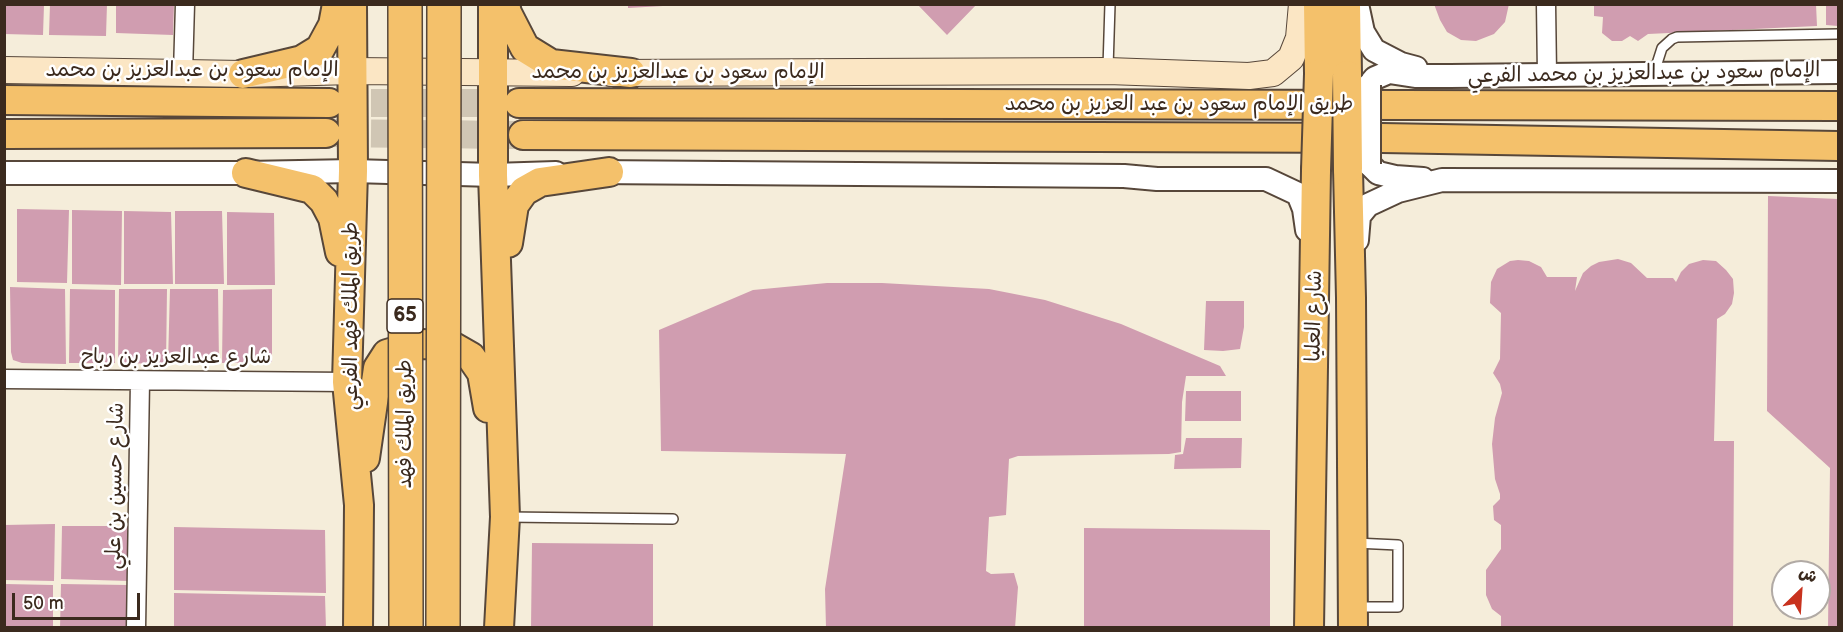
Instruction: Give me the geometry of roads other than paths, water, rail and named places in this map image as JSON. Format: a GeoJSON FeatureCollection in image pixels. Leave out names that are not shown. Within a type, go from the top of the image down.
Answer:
{"type":"FeatureCollection","features":[{"type":"Feature","properties":{"kind":"highway","name":"طريق الملك فهد"},"geometry":{"type":"LineString","coordinates":[[405,4],[406,627]]}},
{"type":"Feature","properties":{"kind":"highway","name":"طريق الملك فهد"},"geometry":{"type":"LineString","coordinates":[[442,627],[444,4]]}},
{"type":"Feature","properties":{"kind":"main road"},"geometry":{"type":"LineString","coordinates":[[243,74],[302,60],[320,50],[333,25],[337,4]]}},
{"type":"Feature","properties":{"kind":"main road","name":"طريق الملك فهد الفرعي"},"geometry":{"type":"LineString","coordinates":[[352,4],[353,171],[347,382],[359,505],[358,627]]}},
{"type":"Feature","properties":{"kind":"main road"},"geometry":{"type":"LineString","coordinates":[[493,4],[493,175],[504,509],[499,627]]}},
{"type":"Feature","properties":{"kind":"main road"},"geometry":{"type":"LineString","coordinates":[[505,4],[507,13],[525,48],[551,64],[631,73]]}},
{"type":"Feature","properties":{"kind":"main road","name":"الإمام سعود بن عبدالعزيز بن محمد"},"geometry":{"type":"LineString","coordinates":[[4,70],[243,74],[352,71],[494,74],[1108,71],[1249,76],[1273,73],[1292,58],[1299,38],[1302,4]]}},
{"type":"Feature","properties":{"kind":"main road","name":"شارع العليا"},"geometry":{"type":"LineString","coordinates":[[1309,627],[1316,291],[1318,4]]}},
{"type":"Feature","properties":{"kind":"main road","name":"شارع العليا"},"geometry":{"type":"LineString","coordinates":[[1346,4],[1358,80],[1359,166],[1351,298],[1353,617]]}},
{"type":"Feature","properties":{"kind":"main road"},"geometry":{"type":"LineString","coordinates":[[4,100],[329,103]]}},
{"type":"Feature","properties":{"kind":"main road","name":"طريق الإمام سعود بن عبد العزيز بن محمد"},"geometry":{"type":"LineString","coordinates":[[519,103],[1839,106]]}},
{"type":"Feature","properties":{"kind":"main road"},"geometry":{"type":"LineString","coordinates":[[4,134],[327,133]]}},
{"type":"Feature","properties":{"kind":"main road","name":"طريق الإمام سعود بن عبد العزيز بن محمد"},"geometry":{"type":"LineString","coordinates":[[523,135],[1382,138],[1839,146]]}},
{"type":"Feature","properties":{"kind":"main road"},"geometry":{"type":"LineString","coordinates":[[497,314],[514,205],[524,191],[540,182],[609,172]]}},
{"type":"Feature","properties":{"kind":"main road"},"geometry":{"type":"LineString","coordinates":[[246,173],[312,189],[324,201],[333,218],[350,304]]}},
{"type":"Feature","properties":{"kind":"main road"},"geometry":{"type":"LineString","coordinates":[[359,505],[378,368],[387,354],[421,344],[450,345],[471,357],[482,373],[504,509]]}},
{"type":"Feature","properties":{"kind":"street"},"geometry":{"type":"LineString","coordinates":[[183,73],[184,4]]}},
{"type":"Feature","properties":{"kind":"street"},"geometry":{"type":"LineString","coordinates":[[1357,4],[1363,32],[1374,50],[1401,64],[1450,76]]}},
{"type":"Feature","properties":{"kind":"street"},"geometry":{"type":"LineString","coordinates":[[1546,4],[1547,74]]}},
{"type":"Feature","properties":{"kind":"street"},"geometry":{"type":"LineString","coordinates":[[1358,80],[1375,78],[1389,72],[1415,76],[1450,76]]}},
{"type":"Feature","properties":{"kind":"street","name":"الإمام سعود بن عبدالعزيز بن محمد الفرعي"},"geometry":{"type":"LineString","coordinates":[[1450,76],[1839,72]]}},
{"type":"Feature","properties":{"kind":"street"},"geometry":{"type":"LineString","coordinates":[[1359,166],[1395,177],[1442,180],[1839,181]]}},
{"type":"Feature","properties":{"kind":"street"},"geometry":{"type":"LineString","coordinates":[[4,173],[353,171],[493,175],[609,172],[1266,179],[1298,194],[1304,209],[1316,291]]}},
{"type":"Feature","properties":{"kind":"street"},"geometry":{"type":"LineString","coordinates":[[1351,298],[1359,216],[1368,205],[1380,198],[1442,180]]}},
{"type":"Feature","properties":{"kind":"street","name":"شارع عبدالعزيز بن رباح"},"geometry":{"type":"LineString","coordinates":[[4,379],[347,382]]}},
{"type":"Feature","properties":{"kind":"street","name":"شارع حسين بن علي"},"geometry":{"type":"LineString","coordinates":[[136,627],[140,381]]}},
{"type":"Feature","properties":{"kind":"lane"},"geometry":{"type":"LineString","coordinates":[[1108,71],[1110,4]]}},
{"type":"Feature","properties":{"kind":"lane"},"geometry":{"type":"LineString","coordinates":[[1654,73],[1662,48],[1677,37],[1839,34]]}},
{"type":"Feature","properties":{"kind":"lane"},"geometry":{"type":"LineString","coordinates":[[504,509],[673,519]]}},
{"type":"Feature","properties":{"kind":"lane"},"geometry":{"type":"LineString","coordinates":[[1352,543],[1398,545],[1398,607],[1353,617]]}},
{"type":"Feature","properties":{"kind":"tunnel"},"geometry":{"type":"LineString","coordinates":[[329,103],[517,103]]}},
{"type":"Feature","properties":{"kind":"tunnel"},"geometry":{"type":"LineString","coordinates":[[329,133],[516,135]]}}]}
